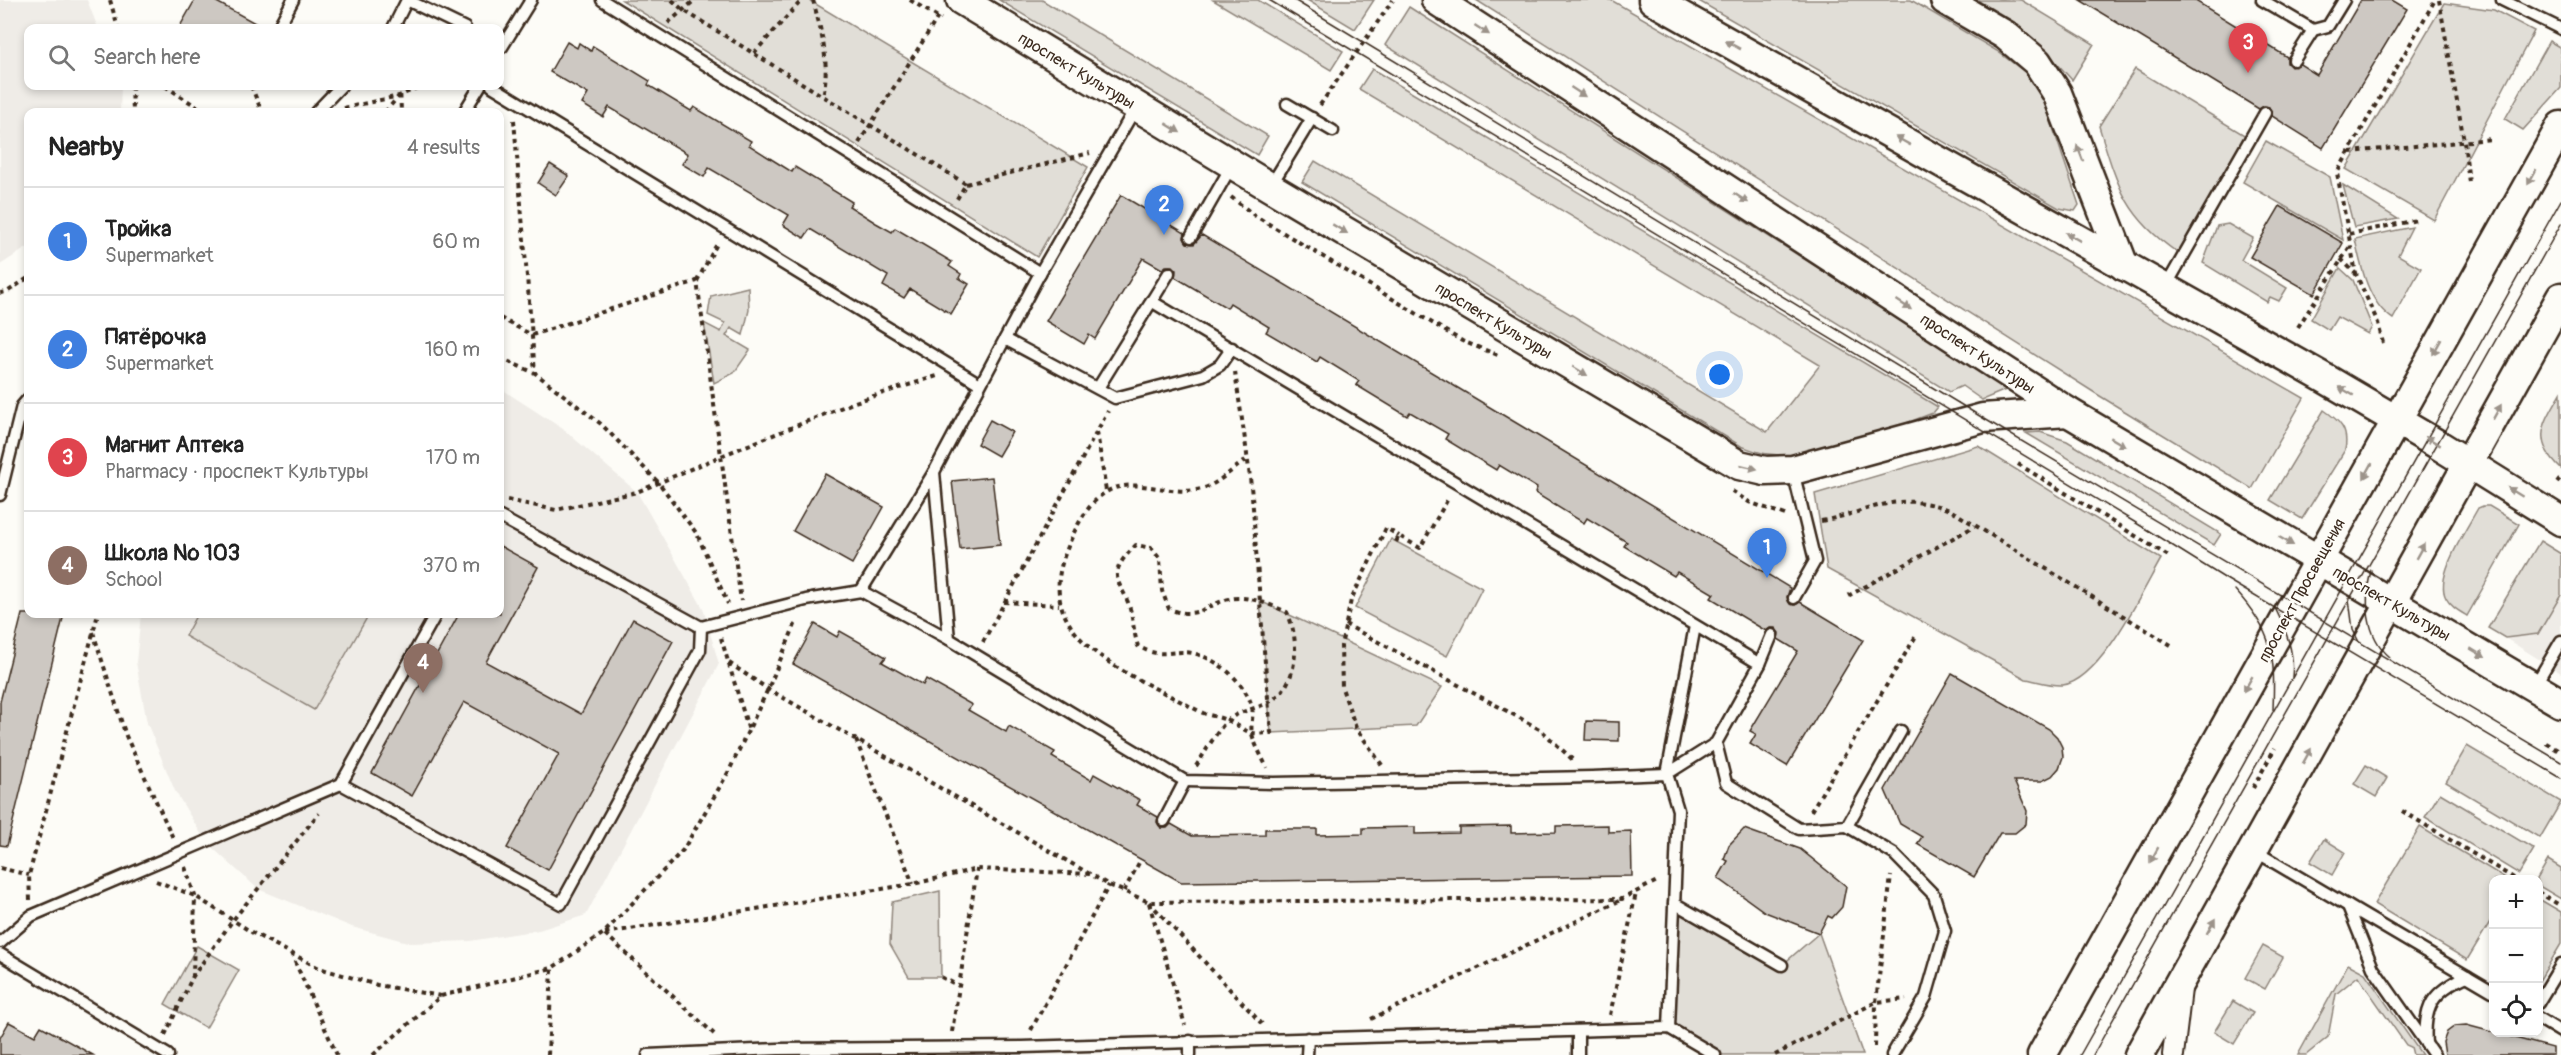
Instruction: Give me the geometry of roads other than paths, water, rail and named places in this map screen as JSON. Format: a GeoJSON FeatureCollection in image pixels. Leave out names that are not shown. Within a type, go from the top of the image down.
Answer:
{"type":"FeatureCollection","features":[{"type":"Feature","properties":{"kind":"main road","name":"проспект Культуры"},"geometry":{"type":"LineString","coordinates":[[961,0],[1270,187],[1739,465],[1766,471],[1793,470],[1983,418],[2068,412]]}},
{"type":"Feature","properties":{"kind":"main road","name":"проспект Культуры"},"geometry":{"type":"LineString","coordinates":[[1436,0],[2068,412],[2561,703]]}},
{"type":"Feature","properties":{"kind":"main road"},"geometry":{"type":"LineString","coordinates":[[1653,0],[2396,420],[2561,521]]}},
{"type":"Feature","properties":{"kind":"main road"},"geometry":{"type":"LineString","coordinates":[[1945,0],[2005,36],[2037,62],[2057,93],[2124,266]]}},
{"type":"Feature","properties":{"kind":"main road","name":"проспект Просвещения"},"geometry":{"type":"LineString","coordinates":[[2042,1055],[2561,126]]}},
{"type":"Feature","properties":{"kind":"main road"},"geometry":{"type":"LineString","coordinates":[[2139,1055],[2561,297]]}},
{"type":"Feature","properties":{"kind":"street"},"geometry":{"type":"LineString","coordinates":[[2173,1055],[2183,977]]}},
{"type":"Feature","properties":{"kind":"lane"},"geometry":{"type":"LineString","coordinates":[[280,24],[293,0]]}},
{"type":"Feature","properties":{"kind":"lane"},"geometry":{"type":"LineString","coordinates":[[395,24],[407,0],[457,24]]}},
{"type":"Feature","properties":{"kind":"lane"},"geometry":{"type":"LineString","coordinates":[[504,42],[531,0]]}},
{"type":"Feature","properties":{"kind":"lane"},"geometry":{"type":"LineString","coordinates":[[602,0],[1040,273]]}},
{"type":"Feature","properties":{"kind":"lane"},"geometry":{"type":"LineString","coordinates":[[2262,0],[2313,30]]}},
{"type":"Feature","properties":{"kind":"lane"},"geometry":{"type":"LineString","coordinates":[[2294,60],[2313,30],[2328,26],[2343,0]]}},
{"type":"Feature","properties":{"kind":"lane"},"geometry":{"type":"LineString","coordinates":[[2502,0],[2561,29]]}},
{"type":"Feature","properties":{"kind":"lane"},"geometry":{"type":"LineString","coordinates":[[320,108],[338,90]]}},
{"type":"Feature","properties":{"kind":"lane"},"geometry":{"type":"LineString","coordinates":[[466,108],[478,90]]}},
{"type":"Feature","properties":{"kind":"lane"},"geometry":{"type":"LineString","coordinates":[[499,90],[980,384]]}},
{"type":"Feature","properties":{"kind":"lane"},"geometry":{"type":"LineString","coordinates":[[1287,104],[1333,131]]}},
{"type":"Feature","properties":{"kind":"lane"},"geometry":{"type":"LineString","coordinates":[[861,591],[934,472],[1040,273],[1137,105]]}},
{"type":"Feature","properties":{"kind":"lane"},"geometry":{"type":"LineString","coordinates":[[2164,289],[2265,112]]}},
{"type":"Feature","properties":{"kind":"lane"},"geometry":{"type":"LineString","coordinates":[[1270,187],[1312,118]]}},
{"type":"Feature","properties":{"kind":"lane"},"geometry":{"type":"LineString","coordinates":[[1191,237],[1232,164]]}},
{"type":"Feature","properties":{"kind":"lane"},"geometry":{"type":"LineString","coordinates":[[1098,388],[1169,273]]}},
{"type":"Feature","properties":{"kind":"lane"},"geometry":{"type":"LineString","coordinates":[[1151,301],[1760,664]]}},
{"type":"Feature","properties":{"kind":"lane"},"geometry":{"type":"LineString","coordinates":[[1005,339],[1115,398],[1203,375],[1220,365],[1232,348]]}},
{"type":"Feature","properties":{"kind":"lane"},"geometry":{"type":"LineString","coordinates":[[0,495],[24,404]]}},
{"type":"Feature","properties":{"kind":"lane"},"geometry":{"type":"LineString","coordinates":[[1793,470],[1815,561],[1794,598]]}},
{"type":"Feature","properties":{"kind":"lane"},"geometry":{"type":"LineString","coordinates":[[934,472],[949,639]]}},
{"type":"Feature","properties":{"kind":"lane"},"geometry":{"type":"LineString","coordinates":[[504,519],[701,627],[806,600],[861,591],[1048,697],[1185,781],[1274,783],[1667,774],[1716,743],[1760,664],[1772,635]]}},
{"type":"Feature","properties":{"kind":"lane"},"geometry":{"type":"LineString","coordinates":[[0,943],[31,916],[341,784],[434,618]]}},
{"type":"Feature","properties":{"kind":"lane"},"geometry":{"type":"LineString","coordinates":[[1669,1028],[1678,810],[1667,774],[1695,626]]}},
{"type":"Feature","properties":{"kind":"lane"},"geometry":{"type":"LineString","coordinates":[[341,784],[561,904],[700,650],[701,627]]}},
{"type":"Feature","properties":{"kind":"lane"},"geometry":{"type":"LineString","coordinates":[[2534,687],[2557,658],[2561,641]]}},
{"type":"Feature","properties":{"kind":"lane"},"geometry":{"type":"LineString","coordinates":[[1847,826],[1900,731]]}},
{"type":"Feature","properties":{"kind":"lane"},"geometry":{"type":"LineString","coordinates":[[1716,743],[1726,783],[1799,829],[1847,826],[1894,854],[1934,895],[1945,931],[1926,997],[1892,1055]]}},
{"type":"Feature","properties":{"kind":"lane"},"geometry":{"type":"LineString","coordinates":[[1164,821],[1185,781]]}},
{"type":"Feature","properties":{"kind":"lane"},"geometry":{"type":"LineString","coordinates":[[2253,850],[2489,990]]}},
{"type":"Feature","properties":{"kind":"lane"},"geometry":{"type":"LineString","coordinates":[[1674,903],[1782,965]]}},
{"type":"Feature","properties":{"kind":"lane"},"geometry":{"type":"LineString","coordinates":[[2348,906],[2373,968],[2434,1055]]}},
{"type":"Feature","properties":{"kind":"lane"},"geometry":{"type":"LineString","coordinates":[[0,954],[163,1052]]}},
{"type":"Feature","properties":{"kind":"lane"},"geometry":{"type":"LineString","coordinates":[[2543,995],[2561,965]]}},
{"type":"Feature","properties":{"kind":"lane"},"geometry":{"type":"LineString","coordinates":[[2426,1044],[2424,1022],[2432,1001],[2446,985],[2467,976]]}},
{"type":"Feature","properties":{"kind":"lane"},"geometry":{"type":"LineString","coordinates":[[2543,1021],[2561,1032]]}},
{"type":"Feature","properties":{"kind":"lane"},"geometry":{"type":"LineString","coordinates":[[648,1055],[732,1051],[891,1051],[1669,1028],[1715,1055]]}},
{"type":"Feature","properties":{"kind":"lane"},"geometry":{"type":"LineString","coordinates":[[1578,1031],[1578,1055]]}},
{"type":"Feature","properties":{"kind":"lane"},"geometry":{"type":"LineString","coordinates":[[1307,1055],[1308,1038]]}},
{"type":"Feature","properties":{"kind":"lane"},"geometry":{"type":"LineString","coordinates":[[1190,1041],[1190,1055]]}},
{"type":"Feature","properties":{"kind":"tram line"},"geometry":{"type":"LineString","coordinates":[[1269,0],[2226,579],[2561,778]]}},
{"type":"Feature","properties":{"kind":"tram line"},"geometry":{"type":"LineString","coordinates":[[1294,0],[1983,418],[2561,762]]}},
{"type":"Feature","properties":{"kind":"tram line"},"geometry":{"type":"LineString","coordinates":[[2080,1055],[2561,200]]}},
{"type":"Feature","properties":{"kind":"tram line"},"geometry":{"type":"LineString","coordinates":[[2093,1055],[2561,224]]}},
{"type":"Feature","properties":{"kind":"tram line"},"geometry":{"type":"LineString","coordinates":[[2371,570],[2367,605],[2371,628],[2376,639],[2390,657]]}},
{"type":"Feature","properties":{"kind":"tram line"},"geometry":{"type":"LineString","coordinates":[[2235,590],[2248,605],[2265,632],[2272,659],[2273,710]]}},
{"type":"Feature","properties":{"kind":"tram line"},"geometry":{"type":"LineString","coordinates":[[2349,599],[2353,630],[2359,642]]}},
{"type":"Feature","properties":{"kind":"tram line"},"geometry":{"type":"LineString","coordinates":[[2275,608],[2289,642],[2292,677]]}},
{"type":"Feature","properties":{"kind":"place","name":"Магнит Аптека"},"geometry":{"type":"Point","coordinates":[2248,73]}},
{"type":"Feature","properties":{"kind":"place","name":"Пятёрочка"},"geometry":{"type":"Point","coordinates":[1164,235]}},
{"type":"Feature","properties":{"kind":"place","name":"Тройка"},"geometry":{"type":"Point","coordinates":[1767,578]}},
{"type":"Feature","properties":{"kind":"place","name":"Школа № 103"},"geometry":{"type":"Point","coordinates":[423,693]}}]}
